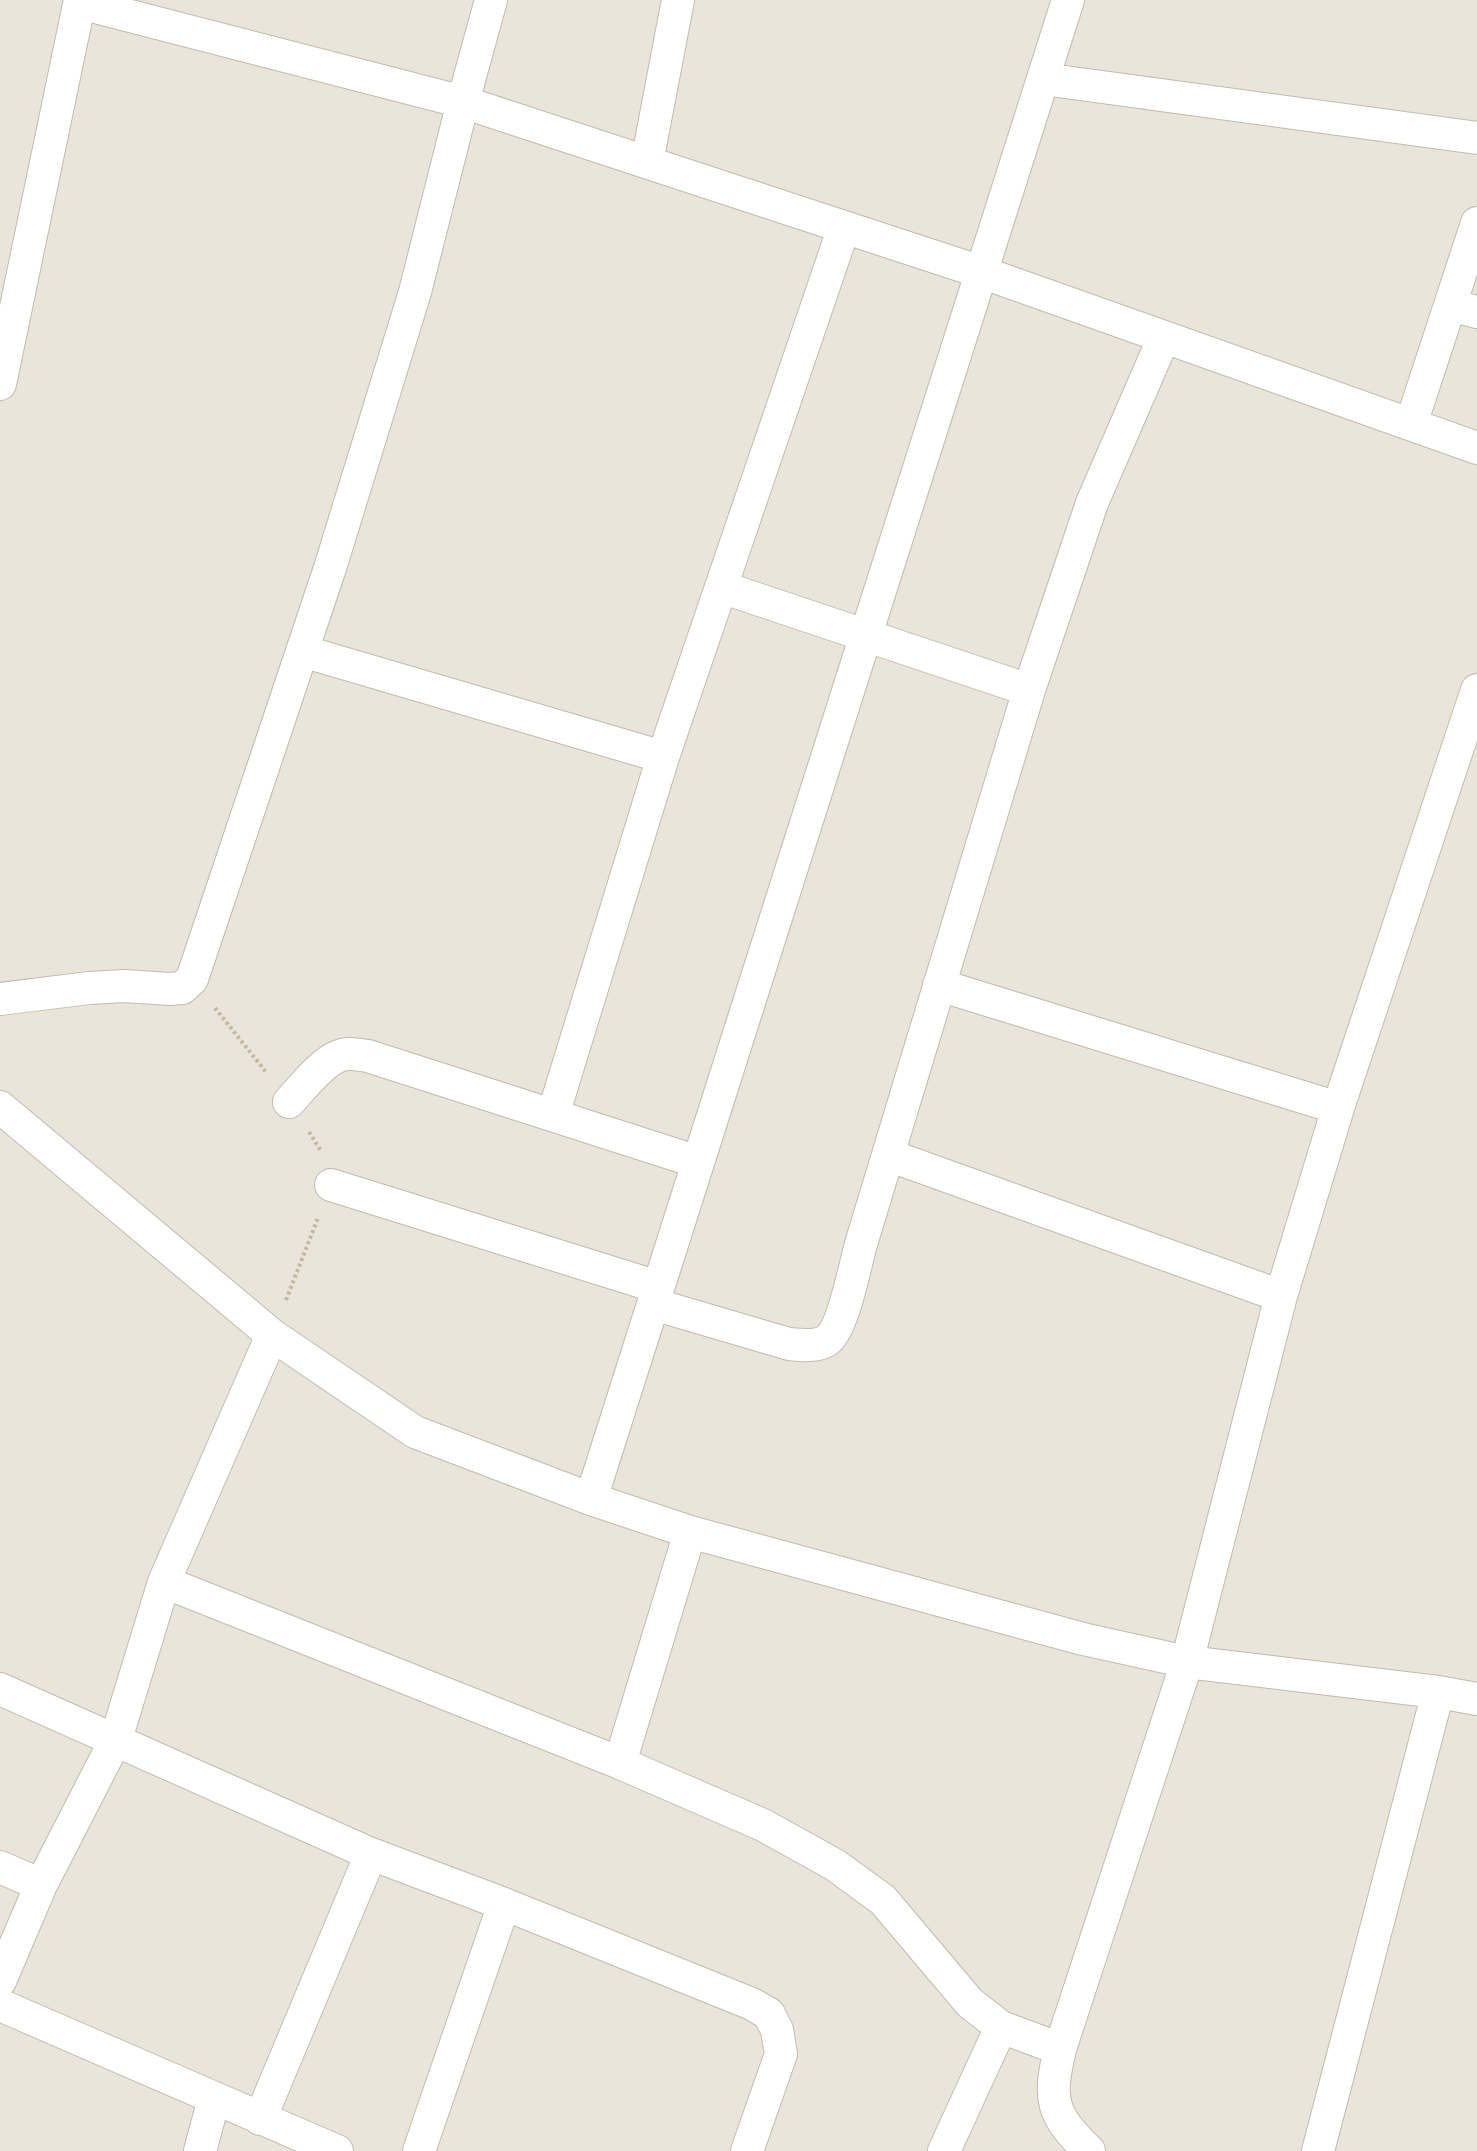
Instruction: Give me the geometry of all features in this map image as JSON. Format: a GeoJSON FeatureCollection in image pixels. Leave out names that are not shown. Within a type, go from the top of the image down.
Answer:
{"type":"FeatureCollection","features":[{"type":"Feature","properties":{"kind":"street"},"geometry":{"type":"LineString","coordinates":[[0,999],[88,988],[124,986],[182,988],[192,979],[330,568],[415,292],[491,0]]}},
{"type":"Feature","properties":{"kind":"street"},"geometry":{"type":"LineString","coordinates":[[647,162],[678,0]]}},
{"type":"Feature","properties":{"kind":"street"},"geometry":{"type":"LineString","coordinates":[[591,1499],[1068,0]]}},
{"type":"Feature","properties":{"kind":"street"},"geometry":{"type":"LineString","coordinates":[[0,384],[80,1],[463,102],[981,272],[1477,448]]}},
{"type":"Feature","properties":{"kind":"street"},"geometry":{"type":"LineString","coordinates":[[1043,79],[1477,138]]}},
{"type":"Feature","properties":{"kind":"street"},"geometry":{"type":"LineString","coordinates":[[1411,424],[1464,309],[1477,223]]}},
{"type":"Feature","properties":{"kind":"street"},"geometry":{"type":"LineString","coordinates":[[553,1115],[663,757],[844,227]]}},
{"type":"Feature","properties":{"kind":"street"},"geometry":{"type":"LineString","coordinates":[[331,1185],[655,1295],[789,1344],[812,1345],[826,1342],[838,1326],[1029,690],[1092,503],[1164,337]]}},
{"type":"Feature","properties":{"kind":"street"},"geometry":{"type":"LineString","coordinates":[[721,587],[1029,690]]}},
{"type":"Feature","properties":{"kind":"street"},"geometry":{"type":"LineString","coordinates":[[302,651],[663,757]]}},
{"type":"Feature","properties":{"kind":"street"},"geometry":{"type":"LineString","coordinates":[[1089,2151],[1070,2132],[1055,2106],[1053,2079],[1060,2049],[1187,1662],[1281,1296],[1338,1108],[1477,691]]}},
{"type":"Feature","properties":{"kind":"street"},"geometry":{"type":"LineString","coordinates":[[939,985],[1338,1108]]}},
{"type":"Feature","properties":{"kind":"street"},"geometry":{"type":"LineString","coordinates":[[289,1102],[326,1064],[339,1056],[353,1054],[368,1056],[698,1162]]}},
{"type":"Feature","properties":{"kind":"street"},"geometry":{"type":"LineString","coordinates":[[0,1107],[272,1335],[415,1432],[591,1499],[690,1532],[1083,1639],[1187,1662],[1438,1692],[1477,1699]]}},
{"type":"Feature","properties":{"kind":"street"},"geometry":{"type":"LineString","coordinates":[[888,1155],[1281,1296]]}},
{"type":"Feature","properties":{"kind":"street"},"geometry":{"type":"LineString","coordinates":[[0,1981],[41,1885],[116,1739],[164,1582],[272,1335]]}},
{"type":"Feature","properties":{"kind":"street"},"geometry":{"type":"LineString","coordinates":[[620,1763],[690,1532]]}},
{"type":"Feature","properties":{"kind":"street"},"geometry":{"type":"LineString","coordinates":[[164,1582],[620,1763],[763,1825],[835,1865],[883,1900],[970,2003],[1001,2027],[1060,2049]]}},
{"type":"Feature","properties":{"kind":"street"},"geometry":{"type":"LineString","coordinates":[[0,1689],[371,1854],[504,1904],[752,2004],[769,2014],[777,2030],[781,2054],[747,2151]]}},
{"type":"Feature","properties":{"kind":"street"},"geometry":{"type":"LineString","coordinates":[[1318,2151],[1438,1692]]}},
{"type":"Feature","properties":{"kind":"street"},"geometry":{"type":"LineString","coordinates":[[260,2119],[371,1854]]}},
{"type":"Feature","properties":{"kind":"street"},"geometry":{"type":"LineString","coordinates":[[0,1867],[41,1885]]}},
{"type":"Feature","properties":{"kind":"street"},"geometry":{"type":"LineString","coordinates":[[419,2151],[504,1904]]}},
{"type":"Feature","properties":{"kind":"street"},"geometry":{"type":"LineString","coordinates":[[0,2005],[337,2151]]}},
{"type":"Feature","properties":{"kind":"street"},"geometry":{"type":"LineString","coordinates":[[944,2151],[1001,2027]]}},
{"type":"Feature","properties":{"kind":"street"},"geometry":{"type":"LineString","coordinates":[[200,2151],[214,2099]]}},
{"type":"Feature","properties":{"kind":"path"},"geometry":{"type":"LineString","coordinates":[[192,979],[289,1102],[320,1148],[331,1185],[272,1335]]}},
{"type":"Feature","properties":{"kind":"shaded area"},"geometry":{"type":"Polygon","coordinates":[[[0,0],[1477,0],[1477,2151],[0,2151],[0,0]]]}}]}
